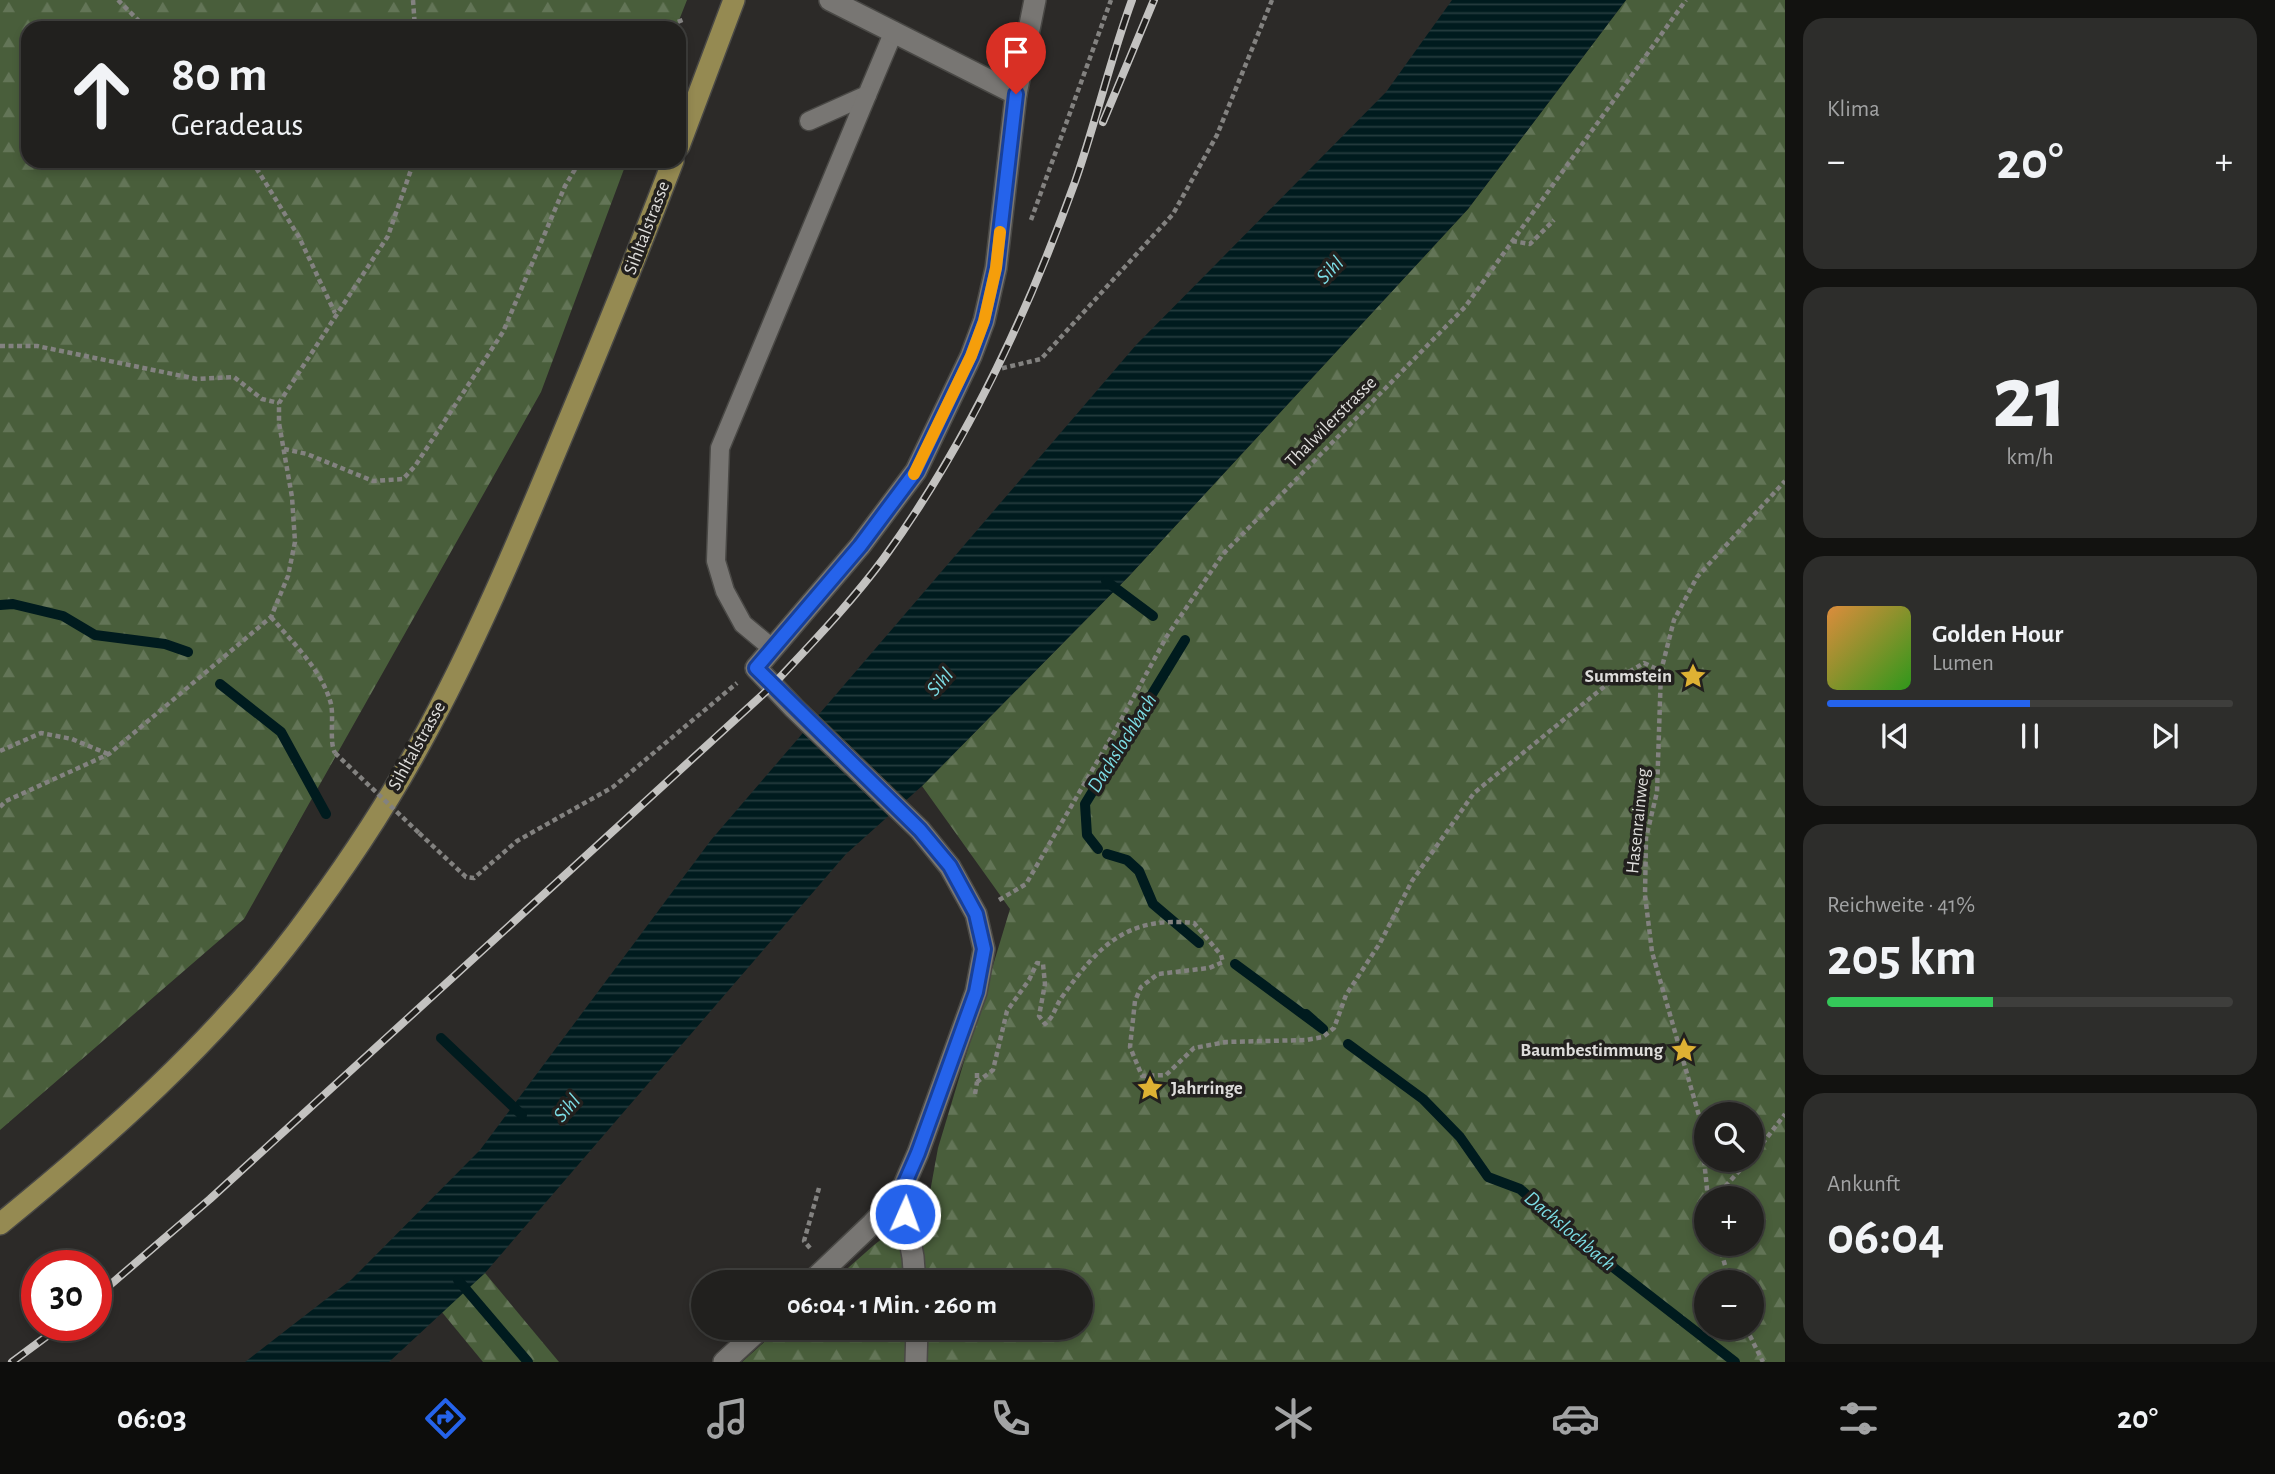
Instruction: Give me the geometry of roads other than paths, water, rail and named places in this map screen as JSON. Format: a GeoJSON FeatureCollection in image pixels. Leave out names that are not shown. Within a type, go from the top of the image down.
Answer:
{"type":"FeatureCollection","features":[{"type":"Feature","properties":{"kind":"main road"},"geometry":{"type":"LineString","coordinates":[[686,127],[734,0]]}},
{"type":"Feature","properties":{"kind":"main road","name":"Sihltalstrasse"},"geometry":{"type":"LineString","coordinates":[[0,1224],[133,1110],[213,1030],[295,934],[378,816],[458,673],[516,546],[670,168]]}},
{"type":"Feature","properties":{"kind":"street"},"geometry":{"type":"LineString","coordinates":[[830,0],[1016,94]]}},
{"type":"Feature","properties":{"kind":"street"},"geometry":{"type":"LineString","coordinates":[[824,1270],[901,1192],[918,1153],[976,992],[984,949],[976,914],[950,866],[920,830],[756,668],[860,546],[916,471],[971,356],[984,321],[996,268],[1016,94],[1035,0]]}},
{"type":"Feature","properties":{"kind":"street"},"geometry":{"type":"LineString","coordinates":[[901,1192],[914,1270]]}},
{"type":"Feature","properties":{"kind":"street"},"geometry":{"type":"LineString","coordinates":[[724,1362],[748,1340]]}},
{"type":"Feature","properties":{"kind":"street"},"geometry":{"type":"LineString","coordinates":[[916,1340],[916,1362]]}},
{"type":"Feature","properties":{"kind":"lane"},"geometry":{"type":"LineString","coordinates":[[773,649],[743,624],[725,591],[716,561],[720,448],[894,31]]}},
{"type":"Feature","properties":{"kind":"lane"},"geometry":{"type":"LineString","coordinates":[[809,121],[867,96]]}},
{"type":"Feature","properties":{"kind":"water","name":"Sihl"},"geometry":{"type":"Polygon","coordinates":[[[1452,0],[1626,0],[1468,209],[1130,575],[922,786],[846,854],[485,1273],[389,1362],[245,1362],[352,1279],[480,1150],[711,840],[1136,345],[1386,92],[1452,0]]]}},
{"type":"Feature","properties":{"kind":"waterway","name":"Dachslochbach"},"geometry":{"type":"LineString","coordinates":[[1106,581],[1153,616]]}},
{"type":"Feature","properties":{"kind":"waterway"},"geometry":{"type":"LineString","coordinates":[[0,605],[13,604],[63,616],[95,635],[165,644],[188,652]]}},
{"type":"Feature","properties":{"kind":"waterway","name":"Dachslochbach"},"geometry":{"type":"LineString","coordinates":[[1098,849],[1087,835],[1085,804],[1185,640]]}},
{"type":"Feature","properties":{"kind":"waterway"},"geometry":{"type":"LineString","coordinates":[[220,684],[281,732],[326,814]]}},
{"type":"Feature","properties":{"kind":"waterway","name":"Dachslochbach"},"geometry":{"type":"LineString","coordinates":[[1107,854],[1127,860],[1139,871],[1153,904],[1199,943]]}},
{"type":"Feature","properties":{"kind":"waterway","name":"Dachslochbach"},"geometry":{"type":"LineString","coordinates":[[1235,964],[1323,1029],[1306,1014]]}},
{"type":"Feature","properties":{"kind":"waterway"},"geometry":{"type":"LineString","coordinates":[[441,1038],[522,1115]]}},
{"type":"Feature","properties":{"kind":"waterway","name":"Dachslochbach"},"geometry":{"type":"LineString","coordinates":[[1348,1044],[1423,1099],[1460,1137],[1488,1177],[1520,1189],[1569,1233],[1735,1362]]}},
{"type":"Feature","properties":{"kind":"waterway"},"geometry":{"type":"LineString","coordinates":[[458,1280],[528,1362]]}},
{"type":"Feature","properties":{"kind":"railway"},"geometry":{"type":"LineString","coordinates":[[112,1283],[210,1199],[772,686],[871,575],[914,515],[968,424],[1037,281],[1075,182],[1132,0]]}},
{"type":"Feature","properties":{"kind":"railway"},"geometry":{"type":"LineString","coordinates":[[1103,122],[1154,0]]}},
{"type":"Feature","properties":{"kind":"railway"},"geometry":{"type":"LineString","coordinates":[[12,1362],[40,1341]]}},
{"type":"Feature","properties":{"kind":"place","name":"Summstein"},"geometry":{"type":"Point","coordinates":[1693,676]}},
{"type":"Feature","properties":{"kind":"place","name":"Baumbestimmung"},"geometry":{"type":"Point","coordinates":[1684,1050]}},
{"type":"Feature","properties":{"kind":"place","name":"Jahrringe"},"geometry":{"type":"Point","coordinates":[1150,1088]}}]}
